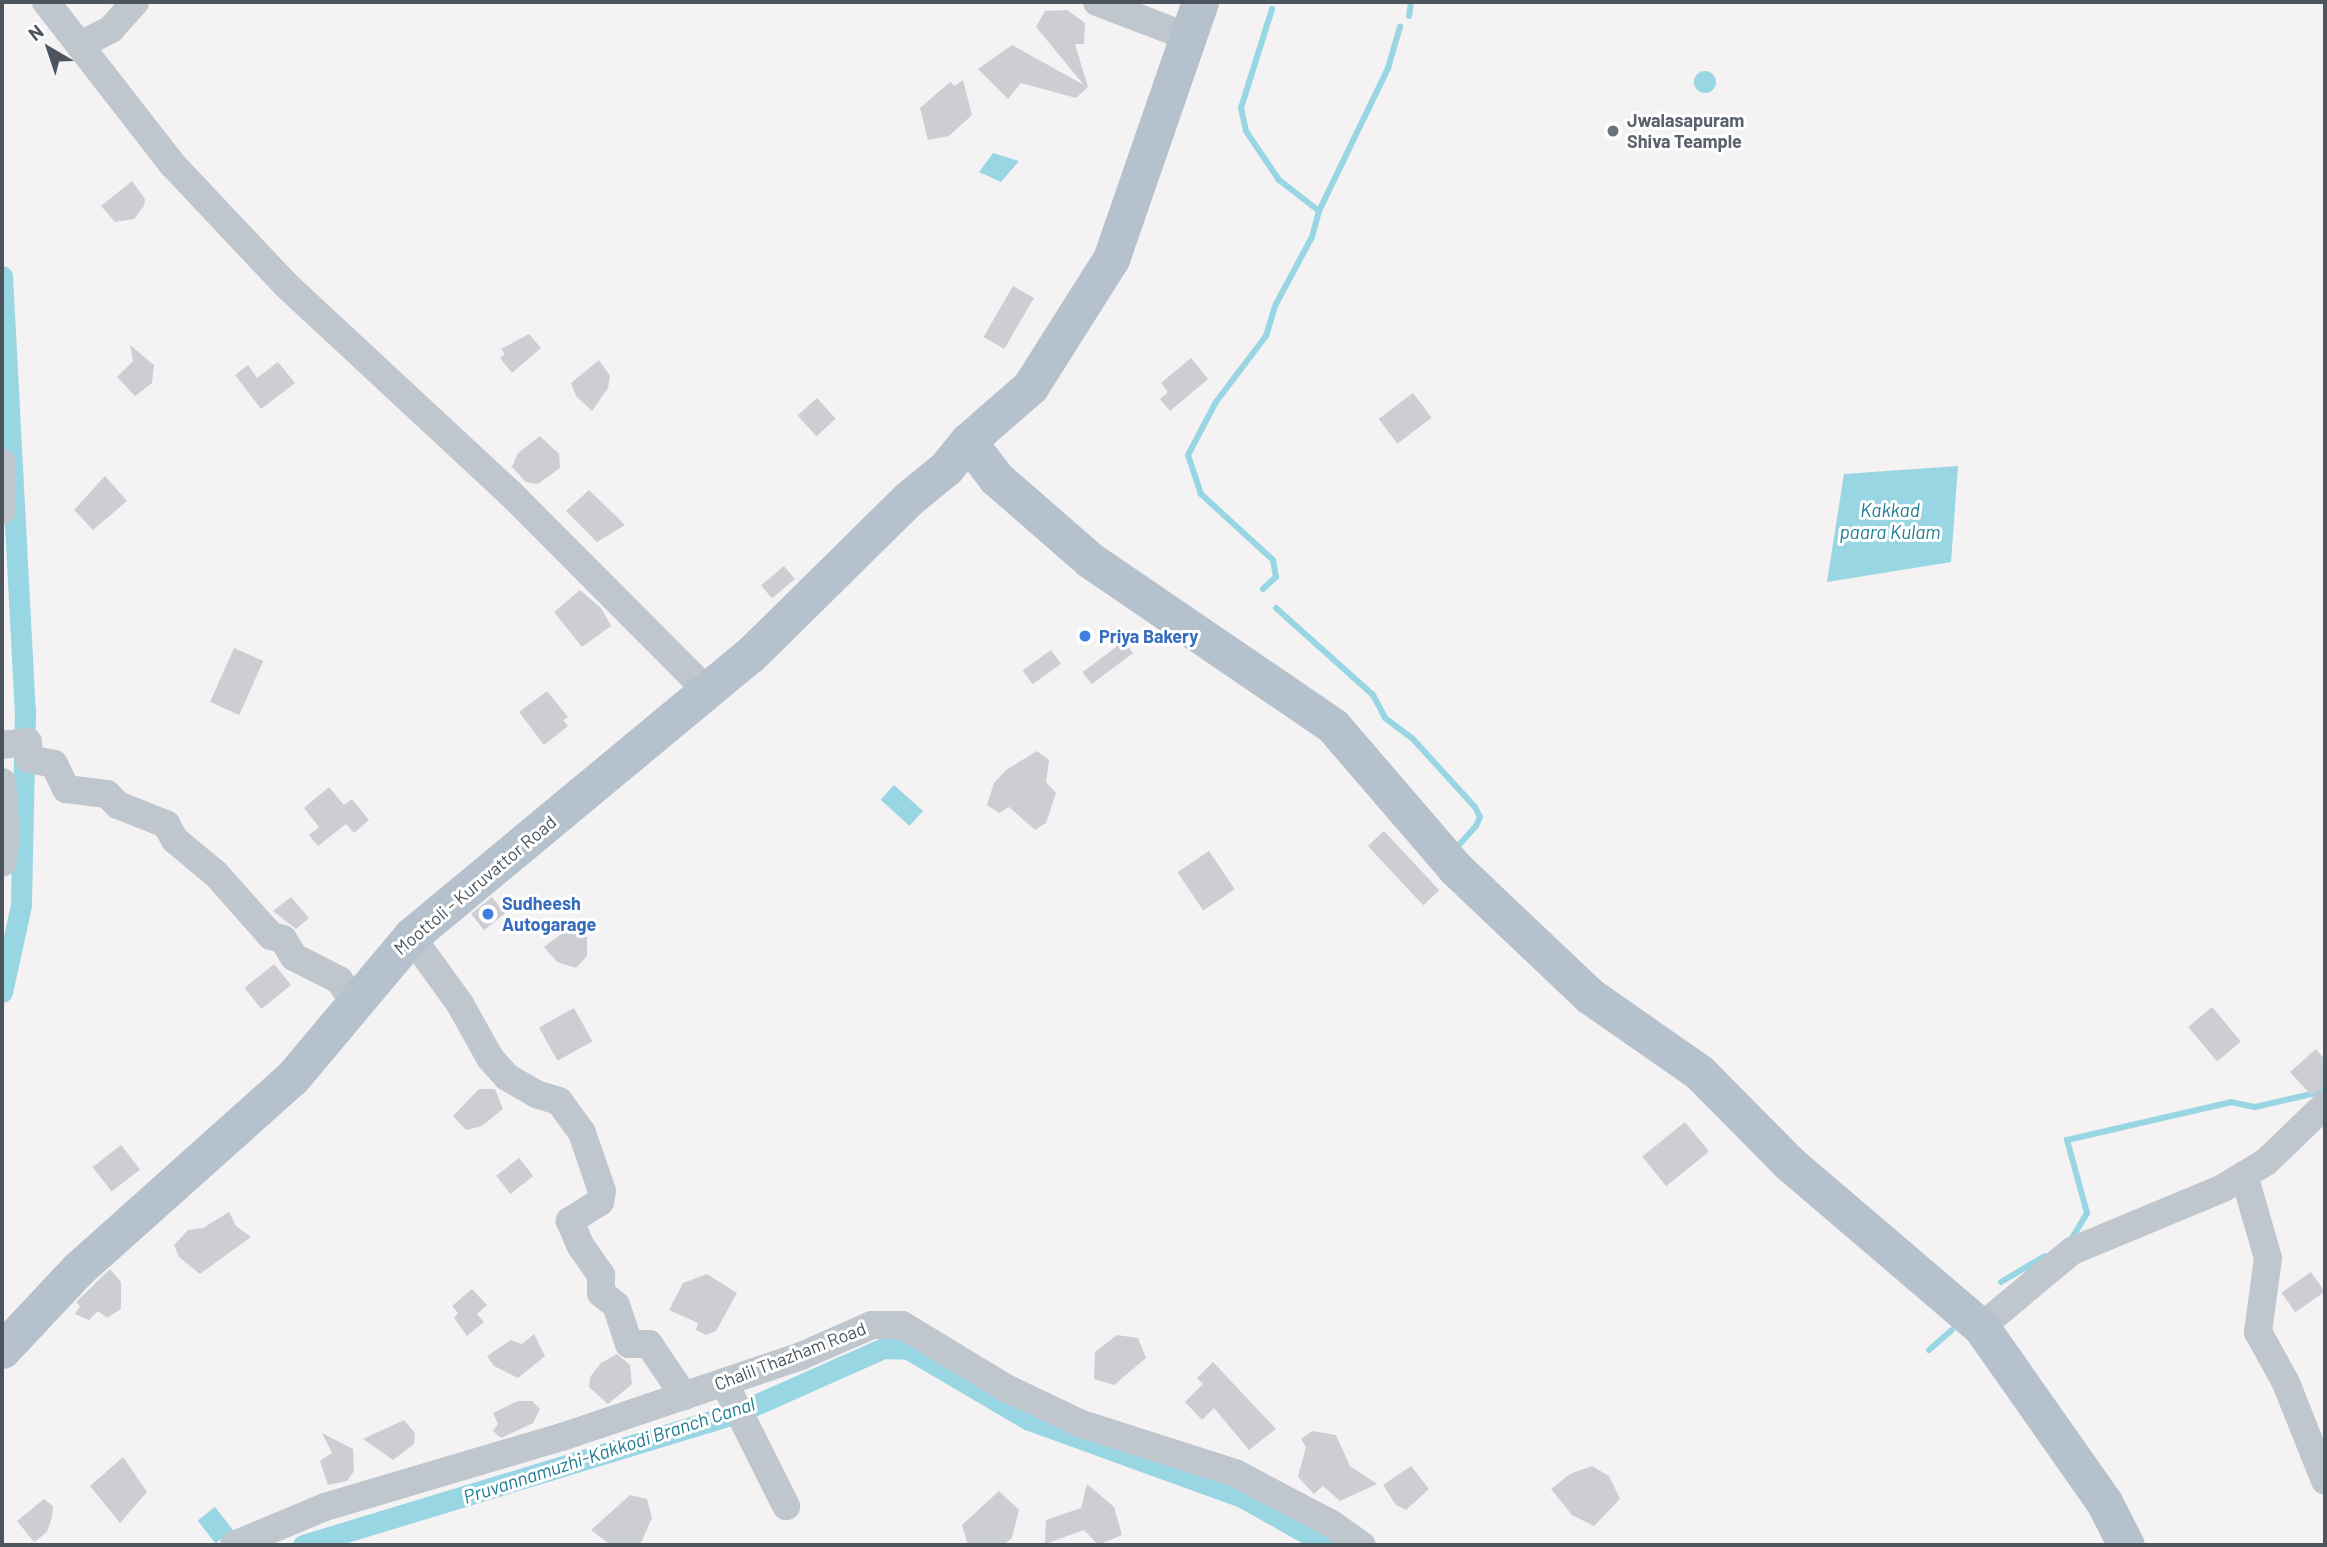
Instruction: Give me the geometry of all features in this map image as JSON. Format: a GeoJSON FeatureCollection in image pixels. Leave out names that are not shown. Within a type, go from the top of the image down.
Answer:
{"type":"FeatureCollection","features":[{"type":"Feature","properties":{"kind":"main road","name":"Moottoli - Kuruvattor Road"},"geometry":{"type":"LineString","coordinates":[[2,1350],[77,1270],[292,1078],[411,936],[705,689],[750,655],[908,499],[946,468],[968,441],[1030,387],[1111,259],[1200,2]]}},
{"type":"Feature","properties":{"kind":"main road"},"geometry":{"type":"LineString","coordinates":[[968,441],[996,478],[1090,560],[1333,726],[1455,868],[1590,996],[1699,1072],[1788,1163],[1982,1327],[2104,1502],[2126,1545]]}},
{"type":"Feature","properties":{"kind":"street"},"geometry":{"type":"LineString","coordinates":[[46,2],[173,165],[285,284],[510,493],[705,689]]}},
{"type":"Feature","properties":{"kind":"street"},"geometry":{"type":"LineString","coordinates":[[80,45],[111,29],[135,2]]}},
{"type":"Feature","properties":{"kind":"street"},"geometry":{"type":"LineString","coordinates":[[1097,2],[1188,37]]}},
{"type":"Feature","properties":{"kind":"street"},"geometry":{"type":"LineString","coordinates":[[2,463],[2,511]]}},
{"type":"Feature","properties":{"kind":"street"},"geometry":{"type":"LineString","coordinates":[[16,744],[29,759],[54,764],[66,789],[107,794],[118,805],[166,824],[175,840],[216,874],[271,936],[283,939],[294,957],[339,981],[351,997],[359,999]]}},
{"type":"Feature","properties":{"kind":"street"},"geometry":{"type":"LineString","coordinates":[[2,782],[6,836],[2,863]]}},
{"type":"Feature","properties":{"kind":"street"},"geometry":{"type":"LineString","coordinates":[[411,936],[460,1004],[490,1058],[507,1077],[559,1101],[582,1133],[602,1191],[600,1202],[570,1221],[580,1245],[601,1275],[601,1293],[616,1305],[629,1344],[649,1344],[684,1396]]}},
{"type":"Feature","properties":{"kind":"street"},"geometry":{"type":"LineString","coordinates":[[1982,1327],[2072,1251],[2244,1175],[2266,1162],[2325,1105]]}},
{"type":"Feature","properties":{"kind":"street"},"geometry":{"type":"LineString","coordinates":[[2244,1175],[2269,1258],[2258,1332],[2286,1383],[2325,1481]]}},
{"type":"Feature","properties":{"kind":"street","name":"Chalil Thazham Road"},"geometry":{"type":"LineString","coordinates":[[234,1545],[325,1507],[684,1396],[733,1403],[872,1325],[902,1325],[1006,1388],[1079,1423],[1235,1473],[1330,1522],[1362,1545]]}},
{"type":"Feature","properties":{"kind":"street"},"geometry":{"type":"LineString","coordinates":[[733,1403],[786,1506]]}},
{"type":"Feature","properties":{"kind":"water"},"geometry":{"type":"Polygon","coordinates":[[[1705,71],[1713,74],[1716,82],[1713,90],[1705,93],[1697,90],[1694,82],[1697,74],[1705,71]]]}},
{"type":"Feature","properties":{"kind":"water"},"geometry":{"type":"Polygon","coordinates":[[[993,153],[1019,161],[1001,182],[979,172],[993,153]]]}},
{"type":"Feature","properties":{"kind":"water","name":"Kakkad paara Kulam"},"geometry":{"type":"Polygon","coordinates":[[[1958,466],[1951,562],[1827,582],[1844,474],[1958,466]]]}},
{"type":"Feature","properties":{"kind":"water"},"geometry":{"type":"Polygon","coordinates":[[[894,785],[923,811],[910,826],[881,800],[894,785]]]}},
{"type":"Feature","properties":{"kind":"water"},"geometry":{"type":"Polygon","coordinates":[[[215,1507],[233,1530],[216,1543],[198,1521],[215,1507]]]}},
{"type":"Feature","properties":{"kind":"building"},"geometry":{"type":"Polygon","coordinates":[[[1067,10],[1085,23],[1084,44],[1075,44],[1088,87],[1076,98],[1021,83],[1008,99],[978,69],[1012,45],[1084,85],[1036,27],[1045,11],[1067,10]]]}},
{"type":"Feature","properties":{"kind":"building"},"geometry":{"type":"Polygon","coordinates":[[[963,80],[972,115],[949,136],[928,140],[920,108],[950,82],[955,86],[963,80]]]}},
{"type":"Feature","properties":{"kind":"building"},"geometry":{"type":"Polygon","coordinates":[[[132,181],[145,199],[144,206],[134,219],[115,222],[101,206],[132,181]]]}},
{"type":"Feature","properties":{"kind":"building"},"geometry":{"type":"Polygon","coordinates":[[[1013,286],[1034,298],[1004,349],[984,337],[1013,286]]]}},
{"type":"Feature","properties":{"kind":"building"},"geometry":{"type":"Polygon","coordinates":[[[529,334],[541,348],[512,373],[500,358],[505,354],[501,349],[529,334]]]}},
{"type":"Feature","properties":{"kind":"building"},"geometry":{"type":"Polygon","coordinates":[[[130,345],[154,365],[152,383],[135,396],[117,377],[133,361],[130,345]]]}},
{"type":"Feature","properties":{"kind":"building"},"geometry":{"type":"Polygon","coordinates":[[[1191,358],[1208,379],[1170,411],[1160,399],[1168,392],[1161,383],[1191,358]]]}},
{"type":"Feature","properties":{"kind":"building"},"geometry":{"type":"Polygon","coordinates":[[[599,360],[610,376],[608,388],[592,411],[576,396],[571,383],[599,360]]]}},
{"type":"Feature","properties":{"kind":"building"},"geometry":{"type":"Polygon","coordinates":[[[278,362],[295,383],[261,409],[235,375],[248,365],[257,378],[278,362]]]}},
{"type":"Feature","properties":{"kind":"building"},"geometry":{"type":"Polygon","coordinates":[[[1413,393],[1432,418],[1397,444],[1379,419],[1413,393]]]}},
{"type":"Feature","properties":{"kind":"building"},"geometry":{"type":"Polygon","coordinates":[[[817,398],[836,419],[816,436],[798,415],[817,398]]]}},
{"type":"Feature","properties":{"kind":"building"},"geometry":{"type":"Polygon","coordinates":[[[540,436],[559,454],[560,468],[538,484],[526,482],[512,467],[518,453],[540,436]]]}},
{"type":"Feature","properties":{"kind":"building"},"geometry":{"type":"Polygon","coordinates":[[[105,476],[127,501],[93,530],[74,510],[105,476]]]}},
{"type":"Feature","properties":{"kind":"building"},"geometry":{"type":"Polygon","coordinates":[[[589,490],[625,525],[597,542],[566,511],[589,490]]]}},
{"type":"Feature","properties":{"kind":"building"},"geometry":{"type":"Polygon","coordinates":[[[784,566],[795,579],[772,598],[761,585],[784,566]]]}},
{"type":"Feature","properties":{"kind":"building"},"geometry":{"type":"Polygon","coordinates":[[[580,590],[601,608],[611,626],[582,647],[554,612],[580,590]]]}},
{"type":"Feature","properties":{"kind":"building"},"geometry":{"type":"Polygon","coordinates":[[[1124,641],[1133,653],[1091,684],[1082,672],[1124,641]]]}},
{"type":"Feature","properties":{"kind":"building"},"geometry":{"type":"Polygon","coordinates":[[[234,648],[263,661],[239,715],[210,702],[234,648]]]}},
{"type":"Feature","properties":{"kind":"building"},"geometry":{"type":"Polygon","coordinates":[[[1051,650],[1061,664],[1033,684],[1023,671],[1051,650]]]}},
{"type":"Feature","properties":{"kind":"building"},"geometry":{"type":"Polygon","coordinates":[[[547,691],[568,717],[563,720],[568,726],[544,745],[519,712],[547,691]]]}},
{"type":"Feature","properties":{"kind":"building"},"geometry":{"type":"Polygon","coordinates":[[[1037,751],[1049,760],[1046,782],[1056,793],[1046,823],[1035,830],[1009,807],[999,813],[987,805],[994,783],[1006,770],[1037,751]]]}},
{"type":"Feature","properties":{"kind":"building"},"geometry":{"type":"Polygon","coordinates":[[[329,787],[344,805],[352,799],[369,820],[354,833],[346,824],[318,846],[309,835],[319,827],[304,808],[329,787]]]}},
{"type":"Feature","properties":{"kind":"building"},"geometry":{"type":"Polygon","coordinates":[[[1384,831],[1439,890],[1423,905],[1368,846],[1384,831]]]}},
{"type":"Feature","properties":{"kind":"building"},"geometry":{"type":"Polygon","coordinates":[[[1209,851],[1235,889],[1203,910],[1177,872],[1209,851]]]}},
{"type":"Feature","properties":{"kind":"building"},"geometry":{"type":"Polygon","coordinates":[[[291,897],[309,918],[296,929],[273,911],[291,897]]]}},
{"type":"Feature","properties":{"kind":"building","name":"Sudheesh Autogarage"},"geometry":{"type":"Polygon","coordinates":[[[492,897],[505,913],[484,930],[471,914],[492,897]]]}},
{"type":"Feature","properties":{"kind":"building"},"geometry":{"type":"Polygon","coordinates":[[[569,928],[587,937],[587,956],[576,968],[557,962],[544,947],[569,928]]]}},
{"type":"Feature","properties":{"kind":"building"},"geometry":{"type":"Polygon","coordinates":[[[274,964],[291,985],[261,1009],[244,988],[274,964]]]}},
{"type":"Feature","properties":{"kind":"building"},"geometry":{"type":"Polygon","coordinates":[[[2212,1007],[2241,1041],[2217,1061],[2188,1027],[2212,1007]]]}},
{"type":"Feature","properties":{"kind":"building"},"geometry":{"type":"Polygon","coordinates":[[[574,1008],[592,1041],[557,1061],[539,1027],[574,1008]]]}},
{"type":"Feature","properties":{"kind":"building"},"geometry":{"type":"Polygon","coordinates":[[[2316,1049],[2325,1060],[2325,1087],[2311,1095],[2290,1072],[2316,1049]]]}},
{"type":"Feature","properties":{"kind":"building"},"geometry":{"type":"Polygon","coordinates":[[[479,1089],[495,1089],[503,1109],[482,1126],[466,1130],[453,1116],[479,1089]]]}},
{"type":"Feature","properties":{"kind":"building"},"geometry":{"type":"Polygon","coordinates":[[[1685,1122],[1709,1152],[1666,1186],[1642,1157],[1685,1122]]]}},
{"type":"Feature","properties":{"kind":"building"},"geometry":{"type":"Polygon","coordinates":[[[121,1145],[140,1169],[112,1192],[93,1167],[121,1145]]]}},
{"type":"Feature","properties":{"kind":"building"},"geometry":{"type":"Polygon","coordinates":[[[519,1158],[533,1176],[510,1194],[496,1176],[519,1158]]]}},
{"type":"Feature","properties":{"kind":"building"},"geometry":{"type":"Polygon","coordinates":[[[229,1212],[236,1226],[251,1237],[200,1274],[179,1257],[174,1245],[188,1230],[203,1228],[229,1212]]]}},
{"type":"Feature","properties":{"kind":"building"},"geometry":{"type":"Polygon","coordinates":[[[110,1269],[121,1282],[121,1309],[107,1318],[98,1311],[89,1320],[75,1314],[80,1306],[76,1302],[110,1269]]]}},
{"type":"Feature","properties":{"kind":"building"},"geometry":{"type":"Polygon","coordinates":[[[2311,1272],[2325,1292],[2295,1312],[2282,1293],[2311,1272]]]}},
{"type":"Feature","properties":{"kind":"building"},"geometry":{"type":"Polygon","coordinates":[[[707,1274],[737,1293],[716,1331],[706,1335],[696,1330],[698,1323],[669,1310],[683,1283],[707,1274]]]}},
{"type":"Feature","properties":{"kind":"building"},"geometry":{"type":"Polygon","coordinates":[[[472,1289],[487,1305],[477,1314],[484,1322],[467,1336],[454,1318],[458,1313],[452,1306],[472,1289]]]}},
{"type":"Feature","properties":{"kind":"building"},"geometry":{"type":"Polygon","coordinates":[[[534,1334],[545,1356],[518,1378],[494,1366],[487,1356],[511,1340],[522,1344],[534,1334]]]}},
{"type":"Feature","properties":{"kind":"building"},"geometry":{"type":"Polygon","coordinates":[[[1117,1335],[1138,1338],[1146,1358],[1114,1385],[1094,1379],[1095,1352],[1117,1335]]]}},
{"type":"Feature","properties":{"kind":"building"},"geometry":{"type":"Polygon","coordinates":[[[617,1354],[630,1365],[632,1384],[608,1404],[589,1387],[590,1377],[601,1363],[617,1354]]]}},
{"type":"Feature","properties":{"kind":"building"},"geometry":{"type":"Polygon","coordinates":[[[1213,1362],[1276,1429],[1249,1450],[1214,1408],[1202,1420],[1185,1402],[1203,1384],[1197,1378],[1213,1362]]]}},
{"type":"Feature","properties":{"kind":"building"},"geometry":{"type":"Polygon","coordinates":[[[518,1401],[532,1401],[540,1409],[533,1423],[501,1438],[493,1431],[498,1424],[493,1413],[518,1401]]]}},
{"type":"Feature","properties":{"kind":"building"},"geometry":{"type":"Polygon","coordinates":[[[404,1420],[415,1433],[414,1444],[393,1460],[363,1439],[404,1420]]]}},
{"type":"Feature","properties":{"kind":"building"},"geometry":{"type":"Polygon","coordinates":[[[1312,1431],[1336,1435],[1350,1466],[1377,1484],[1340,1501],[1323,1486],[1314,1494],[1298,1477],[1306,1447],[1301,1439],[1312,1431]]]}},
{"type":"Feature","properties":{"kind":"building"},"geometry":{"type":"Polygon","coordinates":[[[322,1433],[353,1449],[354,1471],[347,1481],[328,1485],[320,1461],[332,1453],[322,1433]]]}},
{"type":"Feature","properties":{"kind":"building"},"geometry":{"type":"Polygon","coordinates":[[[123,1457],[147,1492],[120,1523],[90,1486],[123,1457]]]}},
{"type":"Feature","properties":{"kind":"building"},"geometry":{"type":"Polygon","coordinates":[[[1411,1466],[1429,1489],[1406,1510],[1396,1505],[1383,1485],[1411,1466]]]}},
{"type":"Feature","properties":{"kind":"building"},"geometry":{"type":"Polygon","coordinates":[[[1592,1466],[1609,1476],[1620,1499],[1594,1526],[1572,1515],[1551,1489],[1570,1474],[1592,1466]]]}},
{"type":"Feature","properties":{"kind":"building"},"geometry":{"type":"Polygon","coordinates":[[[1087,1484],[1114,1507],[1122,1535],[1098,1545],[1084,1530],[1045,1544],[1046,1520],[1081,1508],[1087,1484]]]}},
{"type":"Feature","properties":{"kind":"building"},"geometry":{"type":"Polygon","coordinates":[[[999,1491],[1019,1510],[1012,1538],[1003,1545],[968,1545],[962,1525],[999,1491]]]}},
{"type":"Feature","properties":{"kind":"building"},"geometry":{"type":"Polygon","coordinates":[[[630,1495],[647,1499],[652,1518],[640,1545],[611,1545],[591,1530],[630,1495]]]}},
{"type":"Feature","properties":{"kind":"building"},"geometry":{"type":"Polygon","coordinates":[[[44,1499],[53,1506],[52,1517],[47,1532],[34,1542],[17,1521],[44,1499]]]}},
{"type":"Feature","properties":{"kind":"waterway"},"geometry":{"type":"LineString","coordinates":[[1409,16],[1411,2]]}},
{"type":"Feature","properties":{"kind":"waterway"},"geometry":{"type":"LineString","coordinates":[[1263,589],[1276,577],[1273,560],[1201,494],[1188,455],[1216,402],[1266,336],[1276,304],[1312,237],[1319,211],[1279,180],[1246,131],[1241,108],[1272,9]]}},
{"type":"Feature","properties":{"kind":"waterway"},"geometry":{"type":"LineString","coordinates":[[1319,211],[1388,68],[1400,27]]}},
{"type":"Feature","properties":{"kind":"waterway","name":"Pruvannamuzhi-Kakkodi Branch Canal"},"geometry":{"type":"LineString","coordinates":[[2,276],[25,711],[21,905],[2,992]]}},
{"type":"Feature","properties":{"kind":"waterway"},"geometry":{"type":"LineString","coordinates":[[1276,608],[1373,695],[1385,718],[1412,738],[1475,807],[1480,817],[1476,826],[1455,849]]}},
{"type":"Feature","properties":{"kind":"waterway"},"geometry":{"type":"LineString","coordinates":[[2072,1238],[2087,1213],[2067,1140],[2231,1102],[2255,1107],[2325,1091]]}},
{"type":"Feature","properties":{"kind":"waterway"},"geometry":{"type":"LineString","coordinates":[[2001,1282],[2045,1256]]}},
{"type":"Feature","properties":{"kind":"waterway"},"geometry":{"type":"LineString","coordinates":[[1929,1350],[1952,1330]]}},
{"type":"Feature","properties":{"kind":"waterway","name":"Pruvannamuzhi-Kakkodi Branch Canal"},"geometry":{"type":"LineString","coordinates":[[303,1545],[737,1413],[884,1348],[908,1349],[1029,1420],[1244,1498],[1327,1545]]}},
{"type":"Feature","properties":{"kind":"place","name":"Jwalasapuram Shiva Teample"},"geometry":{"type":"Point","coordinates":[1613,131]}},
{"type":"Feature","properties":{"kind":"place","name":"Priya Bakery"},"geometry":{"type":"Point","coordinates":[1085,636]}},
{"type":"Feature","properties":{"kind":"place","name":"Sudheesh Autogarage"},"geometry":{"type":"Point","coordinates":[488,914]}}]}
